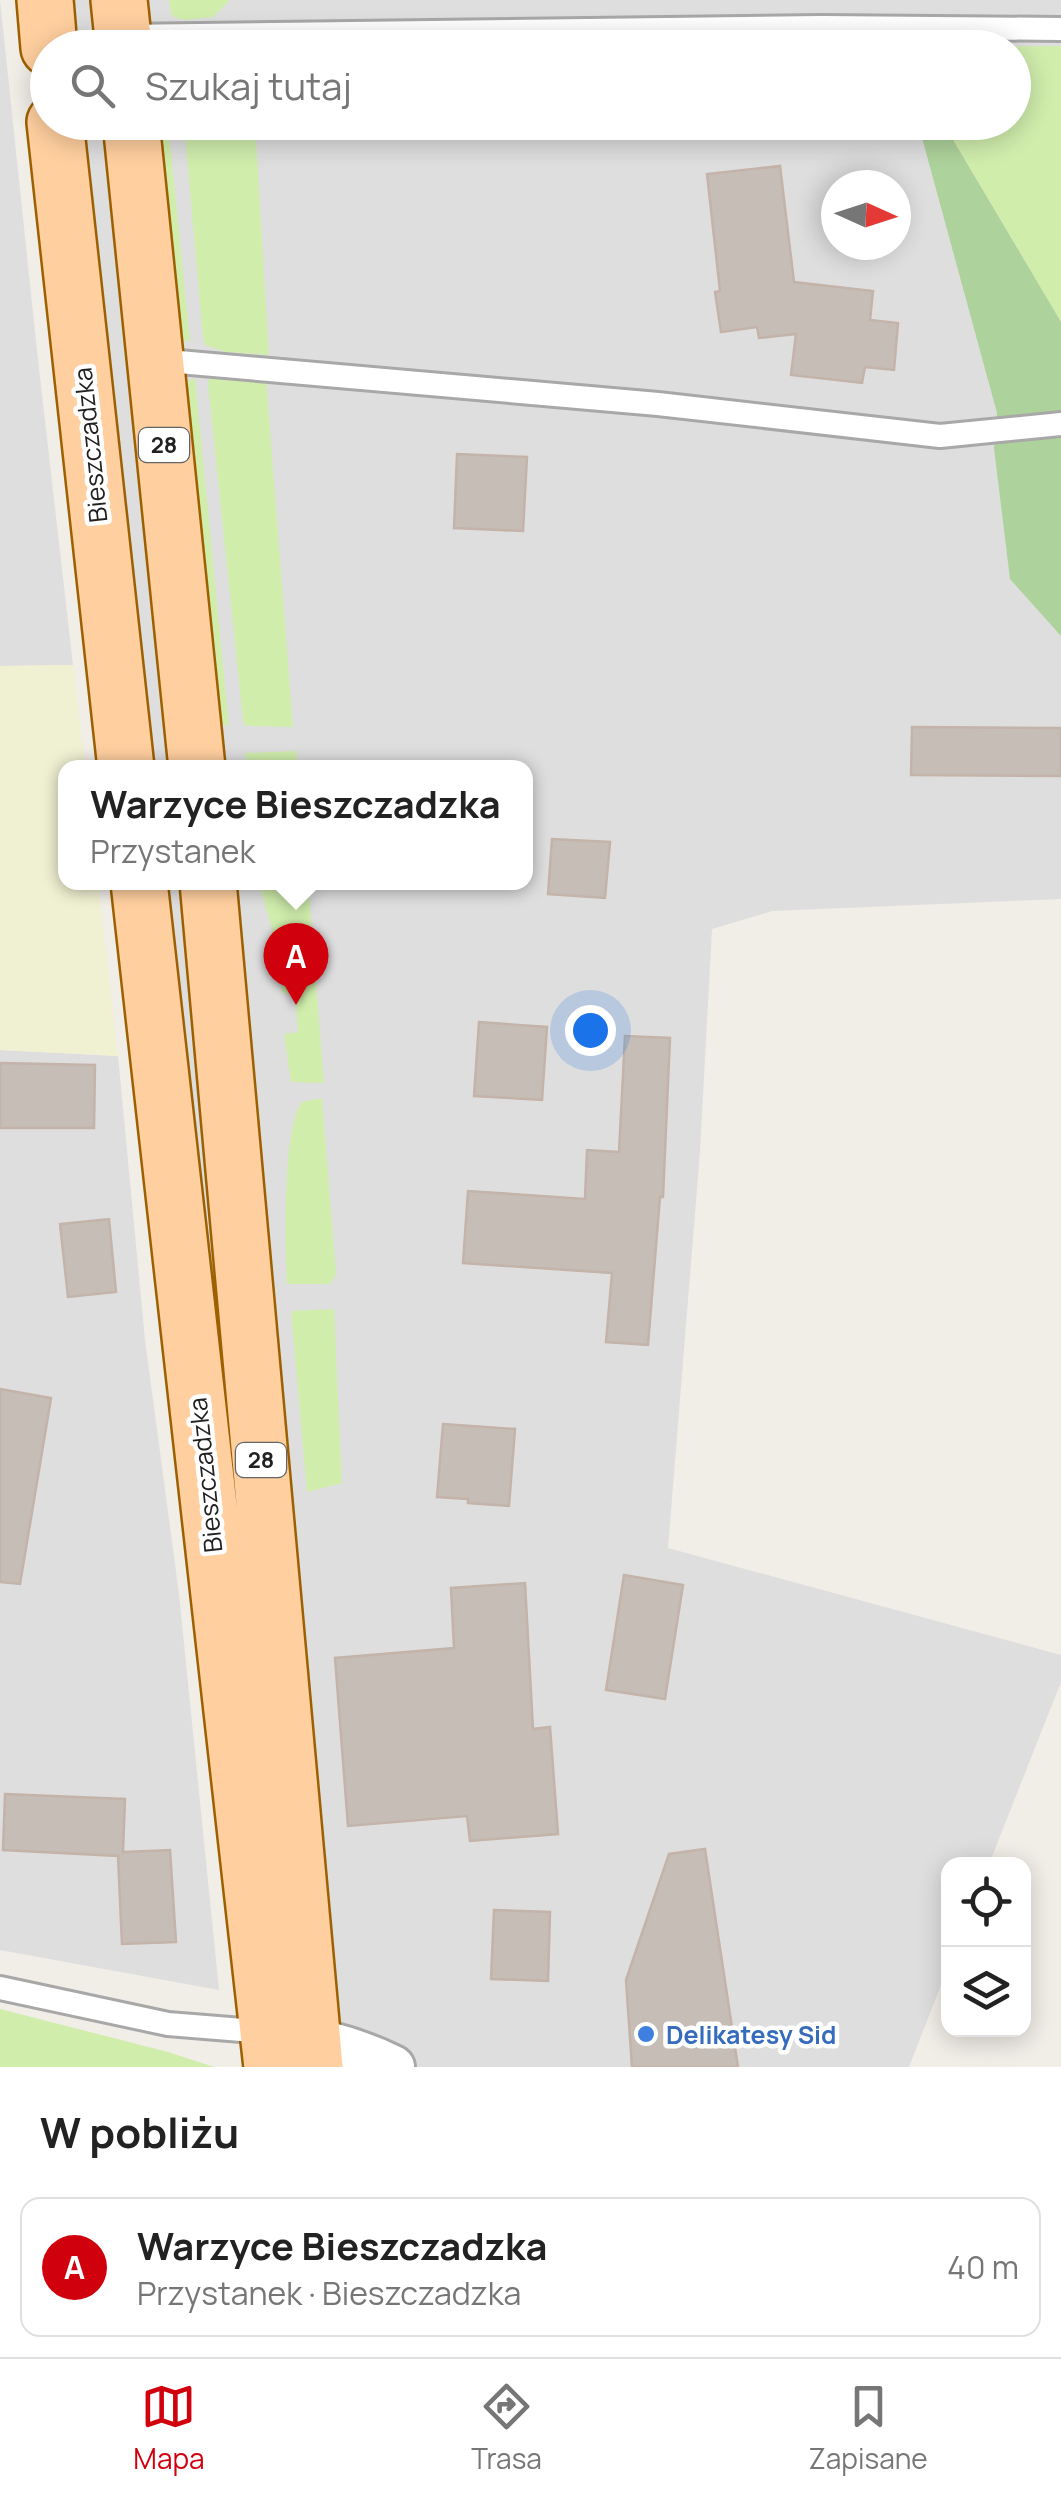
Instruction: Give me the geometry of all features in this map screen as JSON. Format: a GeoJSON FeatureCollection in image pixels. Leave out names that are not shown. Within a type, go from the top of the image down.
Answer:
{"type":"FeatureCollection","features":[{"type":"Feature","properties":{"kind":"main road"},"geometry":{"type":"LineString","coordinates":[[45,0],[48,30]]}},
{"type":"Feature","properties":{"kind":"main road","name":"Bieszczadzka"},"geometry":{"type":"LineString","coordinates":[[58,140],[125,760]]}},
{"type":"Feature","properties":{"kind":"main road","name":"28"},"geometry":{"type":"LineString","coordinates":[[134,140],[196,760]]}},
{"type":"Feature","properties":{"kind":"main road","name":"Bieszczadzka"},"geometry":{"type":"LineString","coordinates":[[140,890],[292,2051]]}},
{"type":"Feature","properties":{"kind":"main road","name":"28"},"geometry":{"type":"LineString","coordinates":[[209,890],[292,2051]]}},
{"type":"Feature","properties":{"kind":"street"},"geometry":{"type":"LineString","coordinates":[[292,2051],[374,2058],[393,2067]]}},
{"type":"Feature","properties":{"kind":"lane"},"geometry":{"type":"LineString","coordinates":[[122,28],[1061,29]]}},
{"type":"Feature","properties":{"kind":"lane"},"geometry":{"type":"LineString","coordinates":[[156,360],[658,404],[940,436],[1061,424]]}},
{"type":"Feature","properties":{"kind":"lane"},"geometry":{"type":"LineString","coordinates":[[0,1988],[292,2051]]}},
{"type":"Feature","properties":{"kind":"shaded area"},"geometry":{"type":"Polygon","coordinates":[[[0,0],[37,351],[73,665],[0,666],[0,0]]]}},
{"type":"Feature","properties":{"kind":"shaded area"},"geometry":{"type":"Polygon","coordinates":[[[54,0],[1061,0],[1061,899],[772,911],[712,929],[700,1151],[668,1548],[1061,1655],[1061,1682],[992,1857],[941,1857],[941,1985],[909,2067],[271,2067],[148,890],[533,890],[533,760],[134,760],[69,140],[1031,140],[1031,30],[57,30],[54,0]]]}},
{"type":"Feature","properties":{"kind":"shaded area"},"geometry":{"type":"Polygon","coordinates":[[[0,1050],[118,1056],[145,1340],[179,1594],[219,1990],[0,1950],[0,1050]]]}},
{"type":"Feature","properties":{"kind":"green space"},"geometry":{"type":"Polygon","coordinates":[[[169,0],[230,0],[213,17],[184,20],[171,13],[169,0]]]}},
{"type":"Feature","properties":{"kind":"green space"},"geometry":{"type":"Polygon","coordinates":[[[1031,46],[1061,46],[1061,322],[953,140],[1031,140],[1031,46]]]}},
{"type":"Feature","properties":{"kind":"green space"},"geometry":{"type":"Polygon","coordinates":[[[162,140],[170,140],[190,341],[182,341],[162,140]]]}},
{"type":"Feature","properties":{"kind":"green space"},"geometry":{"type":"Polygon","coordinates":[[[186,140],[256,140],[269,355],[226,352],[205,345],[186,140]]]}},
{"type":"Feature","properties":{"kind":"green space"},"geometry":{"type":"Polygon","coordinates":[[[923,140],[953,140],[1061,322],[1061,636],[1010,579],[994,448],[997,413],[923,140]]]}},
{"type":"Feature","properties":{"kind":"green space"},"geometry":{"type":"Polygon","coordinates":[[[215,374],[266,377],[293,727],[244,725],[208,384],[215,374]]]}},
{"type":"Feature","properties":{"kind":"green space"},"geometry":{"type":"Polygon","coordinates":[[[195,378],[229,726],[219,724],[185,392],[188,381],[195,378]]]}},
{"type":"Feature","properties":{"kind":"green space"},"geometry":{"type":"Polygon","coordinates":[[[73,665],[84,760],[58,760],[58,890],[99,890],[118,1056],[0,1050],[0,666],[73,665]]]}},
{"type":"Feature","properties":{"kind":"green space"},"geometry":{"type":"Polygon","coordinates":[[[296,751],[297,760],[246,760],[245,753],[296,751]]]}},
{"type":"Feature","properties":{"kind":"green space"},"geometry":{"type":"Polygon","coordinates":[[[261,890],[309,890],[324,1083],[291,1082],[284,1034],[298,1032],[295,994],[282,993],[276,943],[261,890]]]}},
{"type":"Feature","properties":{"kind":"green space"},"geometry":{"type":"Polygon","coordinates":[[[322,1098],[336,1274],[330,1284],[287,1284],[286,1190],[291,1137],[302,1102],[322,1098]]]}},
{"type":"Feature","properties":{"kind":"green space"},"geometry":{"type":"Polygon","coordinates":[[[334,1309],[342,1483],[307,1492],[291,1311],[334,1309]]]}},
{"type":"Feature","properties":{"kind":"green space"},"geometry":{"type":"Polygon","coordinates":[[[0,2009],[168,2052],[214,2067],[0,2067],[0,2009]]]}},
{"type":"Feature","properties":{"kind":"building"},"geometry":{"type":"Polygon","coordinates":[[[780,166],[794,282],[873,291],[870,320],[898,323],[894,370],[865,367],[862,383],[791,375],[796,334],[759,338],[757,327],[721,332],[707,174],[780,166]]]}},
{"type":"Feature","properties":{"kind":"building"},"geometry":{"type":"Polygon","coordinates":[[[457,454],[527,457],[523,531],[454,528],[457,454]]]}},
{"type":"Feature","properties":{"kind":"building"},"geometry":{"type":"Polygon","coordinates":[[[912,727],[1061,728],[1061,776],[911,775],[912,727]]]}},
{"type":"Feature","properties":{"kind":"building"},"geometry":{"type":"Polygon","coordinates":[[[552,839],[610,842],[605,898],[548,894],[552,839]]]}},
{"type":"Feature","properties":{"kind":"building"},"geometry":{"type":"Polygon","coordinates":[[[479,1022],[547,1027],[542,1100],[474,1096],[479,1022]]]}},
{"type":"Feature","properties":{"kind":"building"},"geometry":{"type":"Polygon","coordinates":[[[625,1036],[670,1038],[663,1197],[648,1345],[606,1342],[612,1273],[463,1263],[468,1191],[585,1199],[587,1150],[619,1152],[625,1036]]]}},
{"type":"Feature","properties":{"kind":"building"},"geometry":{"type":"Polygon","coordinates":[[[0,1063],[95,1065],[94,1128],[0,1128],[0,1063]]]}},
{"type":"Feature","properties":{"kind":"building"},"geometry":{"type":"Polygon","coordinates":[[[109,1219],[116,1292],[68,1297],[60,1224],[109,1219]]]}},
{"type":"Feature","properties":{"kind":"building"},"geometry":{"type":"Polygon","coordinates":[[[0,1389],[51,1398],[20,1584],[0,1582],[0,1389]]]}},
{"type":"Feature","properties":{"kind":"building"},"geometry":{"type":"Polygon","coordinates":[[[443,1424],[515,1429],[509,1506],[437,1497],[443,1424]]]}},
{"type":"Feature","properties":{"kind":"building"},"geometry":{"type":"Polygon","coordinates":[[[624,1575],[683,1585],[665,1699],[606,1690],[624,1575]]]}},
{"type":"Feature","properties":{"kind":"building"},"geometry":{"type":"Polygon","coordinates":[[[525,1583],[533,1729],[550,1727],[558,1834],[470,1841],[467,1816],[348,1826],[335,1658],[454,1648],[451,1588],[525,1583]]]}},
{"type":"Feature","properties":{"kind":"building"},"geometry":{"type":"Polygon","coordinates":[[[5,1794],[125,1799],[123,1852],[170,1850],[176,1942],[122,1944],[118,1856],[3,1850],[5,1794]]]}},
{"type":"Feature","properties":{"kind":"building"},"geometry":{"type":"Polygon","coordinates":[[[705,1849],[738,2067],[632,2067],[626,1980],[669,1854],[705,1849]]]}},
{"type":"Feature","properties":{"kind":"building"},"geometry":{"type":"Polygon","coordinates":[[[494,1910],[550,1912],[548,1981],[491,1979],[494,1910]]]}},
{"type":"Feature","properties":{"kind":"place","name":"Warzyce Bieszczadzka"},"geometry":{"type":"Point","coordinates":[296,1005]}},
{"type":"Feature","properties":{"kind":"place","name":"Delikatesy Sid"},"geometry":{"type":"Point","coordinates":[646,2034]}}]}
